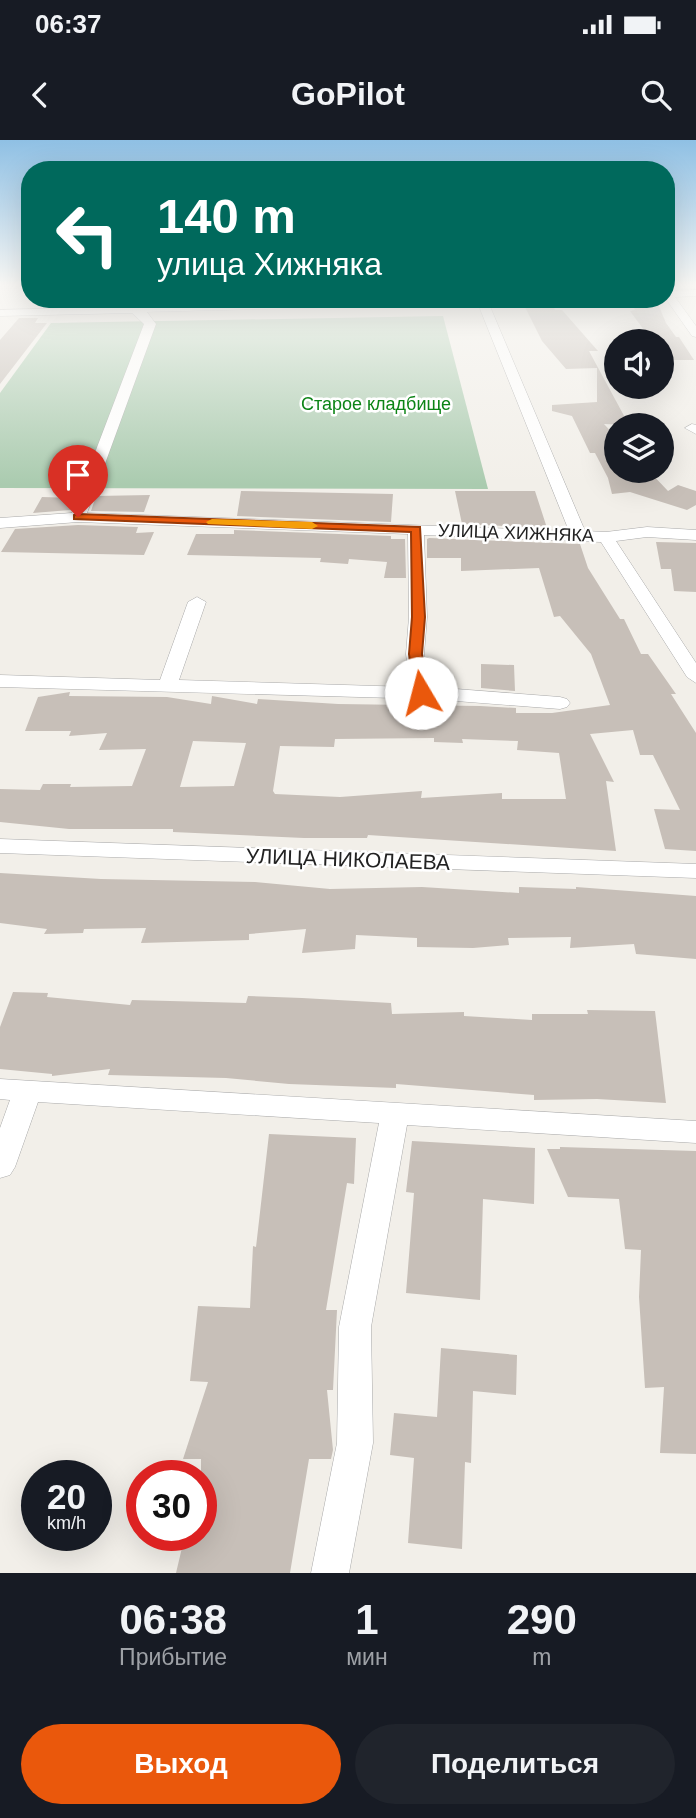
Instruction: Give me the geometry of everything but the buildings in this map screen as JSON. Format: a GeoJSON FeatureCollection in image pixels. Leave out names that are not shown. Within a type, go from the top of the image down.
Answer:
{"type":"FeatureCollection","features":[{"type":"Feature","properties":{"kind":"street"},"geometry":{"type":"LineString","coordinates":[[78,517],[140,352]]}},
{"type":"Feature","properties":{"kind":"street"},"geometry":{"type":"LineString","coordinates":[[504,352],[579,535]]}},
{"type":"Feature","properties":{"kind":"street","name":"УЛИЦА ХИЖНЯКА"},"geometry":{"type":"LineString","coordinates":[[3,527],[78,517],[606,537],[647,532],[696,535]]}},
{"type":"Feature","properties":{"kind":"street"},"geometry":{"type":"LineString","coordinates":[[416,529],[418,617],[415,654],[421,693]]}},
{"type":"Feature","properties":{"kind":"street"},"geometry":{"type":"LineString","coordinates":[[606,537],[696,677]]}},
{"type":"Feature","properties":{"kind":"street"},"geometry":{"type":"LineString","coordinates":[[167,685],[197,601]]}},
{"type":"Feature","properties":{"kind":"street"},"geometry":{"type":"LineString","coordinates":[[0,681],[421,693],[560,703]]}},
{"type":"Feature","properties":{"kind":"street","name":"УЛИЦА НИКОЛАЕВА"},"geometry":{"type":"LineString","coordinates":[[0,846],[696,871]]}},
{"type":"Feature","properties":{"kind":"street"},"geometry":{"type":"LineString","coordinates":[[0,1167],[14,1090],[696,1132]]}},
{"type":"Feature","properties":{"kind":"street"},"geometry":{"type":"LineString","coordinates":[[330,1573],[355,1443],[355,1327],[395,1114]]}},
{"type":"Feature","properties":{"kind":"green space","name":"Старое кладбище"},"geometry":{"type":"Polygon","coordinates":[[[30,352],[452,352],[488,489],[0,488],[0,393],[30,352]]]}},
{"type":"Feature","properties":{"kind":"slow traffic"},"geometry":{"type":"LineString","coordinates":[[212,522],[312,526]]}},
{"type":"Feature","properties":{"kind":"route"},"geometry":{"type":"LineString","coordinates":[[78,517],[416,529],[418,617],[415,654],[421,693]]}}]}
